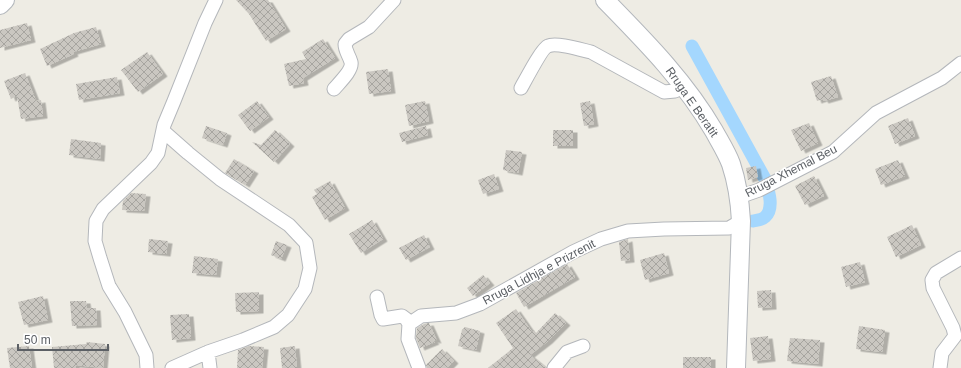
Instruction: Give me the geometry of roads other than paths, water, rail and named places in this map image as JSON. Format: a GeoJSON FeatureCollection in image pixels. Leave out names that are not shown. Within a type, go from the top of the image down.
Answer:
{"type":"FeatureCollection","features":[{"type":"Feature","properties":{"kind":"main road"},"geometry":{"type":"LineString","coordinates":[[0,5],[5,0]]}},
{"type":"Feature","properties":{"kind":"main road","name":"Rruga E Beratit"},"geometry":{"type":"LineString","coordinates":[[605,0],[658,55],[684,86],[707,119],[731,163],[739,197],[741,221],[736,368]]}},
{"type":"Feature","properties":{"kind":"street"},"geometry":{"type":"LineString","coordinates":[[147,368],[146,355],[125,312],[110,286],[100,258],[95,241],[96,220],[103,209],[151,163],[158,153],[163,131],[192,54],[216,0]]}},
{"type":"Feature","properties":{"kind":"street"},"geometry":{"type":"LineString","coordinates":[[334,89],[351,68],[352,63],[345,49],[345,44],[369,27],[394,0]]}},
{"type":"Feature","properties":{"kind":"street"},"geometry":{"type":"LineString","coordinates":[[521,88],[544,48],[552,45],[578,48],[591,52],[664,92],[674,91],[684,86]]}},
{"type":"Feature","properties":{"kind":"street","name":"Rruga Xhemal Beu"},"geometry":{"type":"LineString","coordinates":[[739,197],[759,190],[833,152],[876,113],[942,78],[961,63]]}},
{"type":"Feature","properties":{"kind":"street"},"geometry":{"type":"LineString","coordinates":[[163,131],[188,154],[220,179],[290,225],[306,243],[310,268],[305,289],[288,315],[274,327],[208,352],[172,368]]}},
{"type":"Feature","properties":{"kind":"street","name":"Rruga Lidhja e Prizrenit"},"geometry":{"type":"LineString","coordinates":[[409,324],[421,316],[456,313],[480,304],[573,252],[601,239],[621,232],[628,230],[664,228],[729,228],[741,221]]}},
{"type":"Feature","properties":{"kind":"street"},"geometry":{"type":"LineString","coordinates":[[940,368],[942,353],[955,336],[953,328],[933,288],[932,280],[936,273],[961,258]]}},
{"type":"Feature","properties":{"kind":"street"},"geometry":{"type":"LineString","coordinates":[[377,297],[383,319],[402,316],[409,324],[408,339],[418,368]]}},
{"type":"Feature","properties":{"kind":"street"},"geometry":{"type":"LineString","coordinates":[[554,368],[567,352],[583,346]]}},
{"type":"Feature","properties":{"kind":"street"},"geometry":{"type":"LineString","coordinates":[[208,352],[210,368]]}},
{"type":"Feature","properties":{"kind":"waterway"},"geometry":{"type":"LineString","coordinates":[[692,46],[765,179],[770,198],[770,209],[764,218],[753,221]]}}]}
